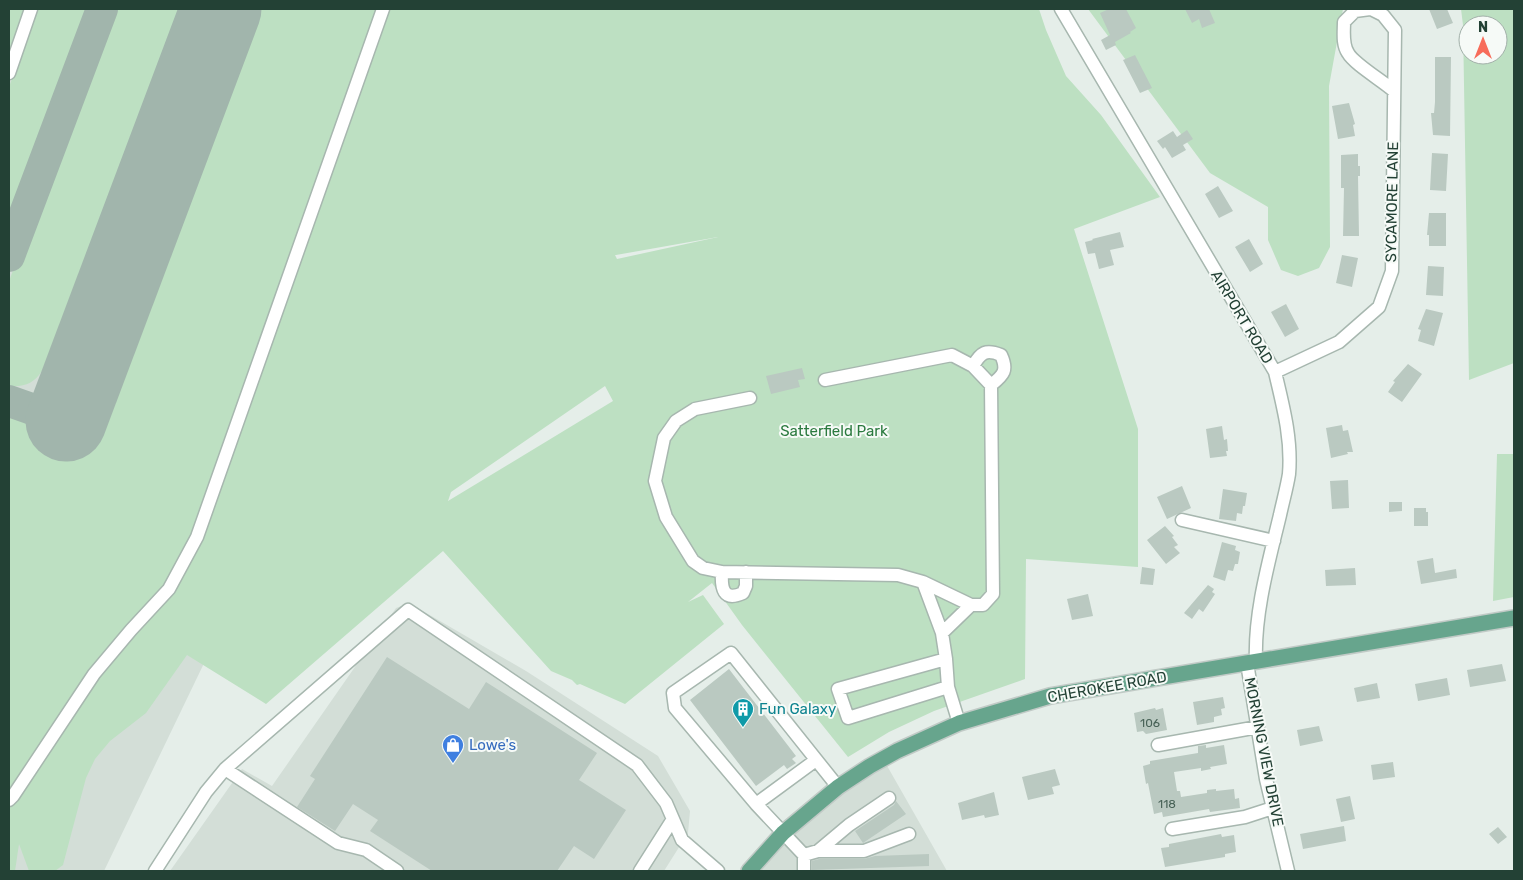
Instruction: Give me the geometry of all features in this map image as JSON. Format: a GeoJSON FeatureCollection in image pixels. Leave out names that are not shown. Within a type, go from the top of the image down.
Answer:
{"type":"FeatureCollection","features":[{"type":"Feature","properties":{"kind":"main road","name":"CHEROKEE ROAD"},"geometry":{"type":"LineString","coordinates":[[749,871],[783,832],[838,787],[897,751],[959,723],[1050,696],[1514,618]]}},
{"type":"Feature","properties":{"kind":"street"},"geometry":{"type":"LineString","coordinates":[[9,73],[31,9]]}},
{"type":"Feature","properties":{"kind":"street"},"geometry":{"type":"LineString","coordinates":[[9,800],[94,674],[169,589],[197,537],[383,9]]}},
{"type":"Feature","properties":{"kind":"street","name":"AIRPORT ROAD"},"geometry":{"type":"LineString","coordinates":[[1060,9],[1275,372],[1290,444],[1288,475],[1251,662]]}},
{"type":"Feature","properties":{"kind":"street","name":"SYCAMORE LANE"},"geometry":{"type":"LineString","coordinates":[[1275,372],[1339,342],[1379,307],[1392,271],[1395,30],[1384,15],[1371,9],[1355,11],[1344,22],[1344,38],[1348,53],[1360,65],[1394,91]]}},
{"type":"Feature","properties":{"kind":"street"},"geometry":{"type":"LineString","coordinates":[[973,366],[983,353],[992,351],[1002,354],[1005,363],[1004,371],[999,379],[991,385]]}},
{"type":"Feature","properties":{"kind":"street"},"geometry":{"type":"LineString","coordinates":[[750,398],[695,409],[676,421],[664,438],[655,481],[666,517],[693,561],[703,568],[722,572],[898,574],[923,582],[971,605],[983,605],[993,594],[991,385],[973,366],[952,355],[825,380]]}},
{"type":"Feature","properties":{"kind":"street"},"geometry":{"type":"LineString","coordinates":[[1182,520],[1274,541]]}},
{"type":"Feature","properties":{"kind":"street"},"geometry":{"type":"LineString","coordinates":[[722,572],[721,585],[723,592],[728,596],[736,596],[743,593],[746,586],[746,572]]}},
{"type":"Feature","properties":{"kind":"street"},"geometry":{"type":"LineString","coordinates":[[923,582],[942,633],[948,687],[959,723]]}},
{"type":"Feature","properties":{"kind":"street"},"geometry":{"type":"LineString","coordinates":[[942,633],[971,605]]}},
{"type":"Feature","properties":{"kind":"street"},"geometry":{"type":"LineString","coordinates":[[155,871],[206,792],[225,769],[408,610],[637,765],[666,803],[682,840],[718,871]]}},
{"type":"Feature","properties":{"kind":"street"},"geometry":{"type":"LineString","coordinates":[[804,871],[804,855],[756,804],[675,708],[673,693],[731,653],[838,787]]}},
{"type":"Feature","properties":{"kind":"street"},"geometry":{"type":"LineString","coordinates":[[946,658],[838,689],[848,718],[948,687]]}},
{"type":"Feature","properties":{"kind":"street","name":"MORNING VIEW DRIVE"},"geometry":{"type":"LineString","coordinates":[[1251,662],[1266,779],[1288,871]]}},
{"type":"Feature","properties":{"kind":"street"},"geometry":{"type":"LineString","coordinates":[[1158,745],[1258,727]]}},
{"type":"Feature","properties":{"kind":"street"},"geometry":{"type":"LineString","coordinates":[[756,804],[816,760]]}},
{"type":"Feature","properties":{"kind":"street"},"geometry":{"type":"LineString","coordinates":[[225,769],[338,843],[366,850],[398,871]]}},
{"type":"Feature","properties":{"kind":"street"},"geometry":{"type":"LineString","coordinates":[[818,852],[849,825],[889,798]]}},
{"type":"Feature","properties":{"kind":"street"},"geometry":{"type":"LineString","coordinates":[[1172,829],[1245,817],[1273,808]]}},
{"type":"Feature","properties":{"kind":"street"},"geometry":{"type":"LineString","coordinates":[[640,871],[673,819]]}},
{"type":"Feature","properties":{"kind":"street"},"geometry":{"type":"LineString","coordinates":[[804,855],[818,852],[864,851],[909,834]]}},
{"type":"Feature","properties":{"kind":"shaded area"},"geometry":{"type":"Polygon","coordinates":[[[14,9],[519,9],[104,871],[9,871],[9,26],[14,9]]]}},
{"type":"Feature","properties":{"kind":"shaded area"},"geometry":{"type":"Polygon","coordinates":[[[409,603],[526,671],[658,756],[690,811],[688,833],[664,871],[170,871],[242,769],[272,786],[396,608],[409,603]]]}},
{"type":"Feature","properties":{"kind":"shaded area"},"geometry":{"type":"Polygon","coordinates":[[[886,764],[947,871],[760,871],[779,848],[809,818],[860,780],[886,764]]]}},
{"type":"Feature","properties":{"kind":"green space"},"geometry":{"type":"Polygon","coordinates":[[[9,9],[27,9],[9,55],[9,9]]]}},
{"type":"Feature","properties":{"kind":"green space"},"geometry":{"type":"Polygon","coordinates":[[[37,9],[91,9],[9,225],[9,87],[37,9]]]}},
{"type":"Feature","properties":{"kind":"green space"},"geometry":{"type":"Polygon","coordinates":[[[114,9],[192,9],[85,291],[66,309],[39,375],[29,383],[20,386],[10,386],[9,281],[114,9]]]}},
{"type":"Feature","properties":{"kind":"green space","name":"Satterfield Park"},"geometry":{"type":"Polygon","coordinates":[[[248,9],[1039,9],[1066,76],[1101,115],[1160,197],[1074,229],[1138,429],[1138,567],[1026,559],[1025,679],[934,711],[889,732],[848,757],[742,625],[712,583],[688,602],[703,595],[724,624],[625,704],[580,684],[577,685],[572,680],[551,671],[443,551],[266,704],[187,655],[146,713],[110,741],[95,759],[86,778],[63,865],[55,871],[29,871],[19,844],[15,871],[9,871],[9,415],[94,446],[132,345],[134,333],[131,319],[248,9]],[[718,237],[616,255],[615,255],[617,259],[718,237]],[[605,386],[451,492],[448,501],[613,401],[605,386]]]}},
{"type":"Feature","properties":{"kind":"green space"},"geometry":{"type":"Polygon","coordinates":[[[1088,9],[1343,9],[1329,86],[1330,247],[1319,268],[1298,276],[1281,270],[1268,240],[1268,207],[1210,173],[1088,9]]]}},
{"type":"Feature","properties":{"kind":"green space"},"geometry":{"type":"Polygon","coordinates":[[[1461,9],[1514,9],[1514,363],[1469,380],[1464,65],[1508,65],[1508,15],[1462,15],[1461,9]]]}},
{"type":"Feature","properties":{"kind":"green space"},"geometry":{"type":"Polygon","coordinates":[[[1497,454],[1514,454],[1514,597],[1493,601],[1497,454]]]}},
{"type":"Feature","properties":{"kind":"building"},"geometry":{"type":"Polygon","coordinates":[[[1109,9],[1126,9],[1136,28],[1115,42],[1116,45],[1106,50],[1101,40],[1110,35],[1100,13],[1109,9]]]}},
{"type":"Feature","properties":{"kind":"building"},"geometry":{"type":"Polygon","coordinates":[[[1185,9],[1209,9],[1215,23],[1202,28],[1199,19],[1192,23],[1185,9]]]}},
{"type":"Feature","properties":{"kind":"building"},"geometry":{"type":"Polygon","coordinates":[[[1429,9],[1447,9],[1453,23],[1437,29],[1429,9]]]}},
{"type":"Feature","properties":{"kind":"building"},"geometry":{"type":"Polygon","coordinates":[[[1135,55],[1152,88],[1140,93],[1123,60],[1135,55]]]}},
{"type":"Feature","properties":{"kind":"building"},"geometry":{"type":"Polygon","coordinates":[[[1435,57],[1451,57],[1450,136],[1433,135],[1431,113],[1434,113],[1435,102],[1435,57]]]}},
{"type":"Feature","properties":{"kind":"building"},"geometry":{"type":"Polygon","coordinates":[[[1349,103],[1355,124],[1353,125],[1355,136],[1338,139],[1332,106],[1349,103]]]}},
{"type":"Feature","properties":{"kind":"building"},"geometry":{"type":"Polygon","coordinates":[[[1187,130],[1193,139],[1183,145],[1186,150],[1172,158],[1165,147],[1163,149],[1157,141],[1173,131],[1177,137],[1187,130]]]}},
{"type":"Feature","properties":{"kind":"building"},"geometry":{"type":"Polygon","coordinates":[[[1432,153],[1448,154],[1446,191],[1430,190],[1432,153]]]}},
{"type":"Feature","properties":{"kind":"building"},"geometry":{"type":"Polygon","coordinates":[[[1358,154],[1358,166],[1360,166],[1360,176],[1358,176],[1359,236],[1343,236],[1344,188],[1341,188],[1341,155],[1358,154]]]}},
{"type":"Feature","properties":{"kind":"building"},"geometry":{"type":"Polygon","coordinates":[[[1218,186],[1233,211],[1219,218],[1205,194],[1218,186]]]}},
{"type":"Feature","properties":{"kind":"building"},"geometry":{"type":"Polygon","coordinates":[[[1429,213],[1446,213],[1446,246],[1429,246],[1429,235],[1427,235],[1429,213]]]}},
{"type":"Feature","properties":{"kind":"building"},"geometry":{"type":"Polygon","coordinates":[[[1120,232],[1124,247],[1110,250],[1114,265],[1099,269],[1095,253],[1088,254],[1085,242],[1120,232]]]}},
{"type":"Feature","properties":{"kind":"building"},"geometry":{"type":"Polygon","coordinates":[[[1249,239],[1263,264],[1250,272],[1235,247],[1249,239]]]}},
{"type":"Feature","properties":{"kind":"building"},"geometry":{"type":"Polygon","coordinates":[[[1342,255],[1358,258],[1352,287],[1336,283],[1342,255]]]}},
{"type":"Feature","properties":{"kind":"building"},"geometry":{"type":"Polygon","coordinates":[[[1428,266],[1444,267],[1443,296],[1426,295],[1428,266]]]}},
{"type":"Feature","properties":{"kind":"building"},"geometry":{"type":"Polygon","coordinates":[[[1286,304],[1299,329],[1285,337],[1271,312],[1286,304]]]}},
{"type":"Feature","properties":{"kind":"building"},"geometry":{"type":"Polygon","coordinates":[[[1426,309],[1443,313],[1434,346],[1418,341],[1421,330],[1418,329],[1426,309]]]}},
{"type":"Feature","properties":{"kind":"building"},"geometry":{"type":"Polygon","coordinates":[[[1408,364],[1422,374],[1402,402],[1388,392],[1395,382],[1393,381],[1408,364]]]}},
{"type":"Feature","properties":{"kind":"building"},"geometry":{"type":"Polygon","coordinates":[[[802,368],[805,379],[798,380],[800,387],[771,394],[766,376],[802,368]]]}},
{"type":"Feature","properties":{"kind":"building"},"geometry":{"type":"Polygon","coordinates":[[[1342,425],[1343,431],[1348,430],[1353,452],[1347,452],[1348,454],[1331,458],[1326,428],[1342,425]]]}},
{"type":"Feature","properties":{"kind":"building"},"geometry":{"type":"Polygon","coordinates":[[[1222,426],[1224,440],[1227,439],[1227,456],[1210,458],[1206,429],[1222,426]]]}},
{"type":"Feature","properties":{"kind":"building"},"geometry":{"type":"Polygon","coordinates":[[[1348,480],[1349,508],[1332,509],[1330,481],[1348,480]]]}},
{"type":"Feature","properties":{"kind":"building"},"geometry":{"type":"Polygon","coordinates":[[[1182,486],[1191,508],[1167,519],[1157,497],[1182,486]]]}},
{"type":"Feature","properties":{"kind":"building"},"geometry":{"type":"Polygon","coordinates":[[[1223,489],[1247,493],[1242,514],[1237,513],[1236,521],[1219,519],[1223,489]]]}},
{"type":"Feature","properties":{"kind":"building"},"geometry":{"type":"Polygon","coordinates":[[[1389,502],[1402,502],[1402,511],[1389,512],[1389,502]]]}},
{"type":"Feature","properties":{"kind":"building"},"geometry":{"type":"Polygon","coordinates":[[[1414,508],[1426,508],[1426,512],[1428,512],[1428,526],[1414,526],[1414,508]]]}},
{"type":"Feature","properties":{"kind":"building"},"geometry":{"type":"Polygon","coordinates":[[[1165,526],[1174,536],[1172,537],[1178,545],[1174,547],[1180,553],[1166,564],[1147,540],[1165,526]]]}},
{"type":"Feature","properties":{"kind":"building"},"geometry":{"type":"Polygon","coordinates":[[[1222,542],[1236,546],[1235,550],[1240,552],[1238,564],[1235,564],[1233,571],[1228,570],[1225,581],[1213,577],[1222,542]]]}},
{"type":"Feature","properties":{"kind":"building"},"geometry":{"type":"Polygon","coordinates":[[[1433,558],[1435,573],[1456,569],[1457,578],[1421,584],[1417,561],[1433,558]]]}},
{"type":"Feature","properties":{"kind":"building"},"geometry":{"type":"Polygon","coordinates":[[[1142,567],[1155,569],[1153,585],[1140,584],[1142,567]]]}},
{"type":"Feature","properties":{"kind":"building"},"geometry":{"type":"Polygon","coordinates":[[[1355,568],[1356,585],[1326,586],[1325,570],[1355,568]]]}},
{"type":"Feature","properties":{"kind":"building"},"geometry":{"type":"Polygon","coordinates":[[[1208,585],[1214,589],[1212,592],[1215,594],[1203,612],[1199,609],[1192,619],[1184,613],[1208,585]]]}},
{"type":"Feature","properties":{"kind":"building"},"geometry":{"type":"Polygon","coordinates":[[[1088,594],[1093,616],[1072,620],[1067,599],[1088,594]]]}},
{"type":"Feature","properties":{"kind":"building","name":"Lowe's"},"geometry":{"type":"Polygon","coordinates":[[[387,657],[469,709],[486,682],[597,753],[579,780],[626,810],[594,859],[574,846],[557,871],[432,871],[370,831],[378,820],[353,804],[335,831],[297,807],[315,779],[310,776],[387,657]]]}},
{"type":"Feature","properties":{"kind":"building"},"geometry":{"type":"Polygon","coordinates":[[[1502,664],[1506,681],[1470,687],[1467,670],[1502,664]]]}},
{"type":"Feature","properties":{"kind":"building","name":"Fun Galaxy"},"geometry":{"type":"Polygon","coordinates":[[[729,669],[796,756],[792,759],[796,763],[787,769],[784,765],[756,786],[690,700],[729,669]]]}},
{"type":"Feature","properties":{"kind":"building"},"geometry":{"type":"Polygon","coordinates":[[[1447,678],[1450,695],[1418,701],[1415,684],[1447,678]]]}},
{"type":"Feature","properties":{"kind":"building"},"geometry":{"type":"Polygon","coordinates":[[[1377,683],[1380,698],[1357,702],[1354,688],[1377,683]]]}},
{"type":"Feature","properties":{"kind":"building"},"geometry":{"type":"Polygon","coordinates":[[[1223,697],[1225,708],[1221,709],[1222,715],[1214,717],[1214,722],[1197,725],[1193,702],[1223,697]]]}},
{"type":"Feature","properties":{"kind":"building"},"geometry":{"type":"Polygon","coordinates":[[[1155,708],[1156,710],[1163,708],[1167,730],[1146,734],[1143,731],[1137,732],[1134,713],[1155,708]]]}},
{"type":"Feature","properties":{"kind":"building"},"geometry":{"type":"Polygon","coordinates":[[[1319,726],[1323,741],[1300,746],[1297,730],[1319,726]]]}},
{"type":"Feature","properties":{"kind":"building"},"geometry":{"type":"Polygon","coordinates":[[[1206,745],[1206,748],[1224,745],[1227,764],[1210,767],[1211,769],[1201,771],[1201,768],[1174,772],[1177,791],[1180,791],[1181,797],[1207,793],[1207,790],[1234,789],[1235,799],[1239,798],[1240,808],[1210,812],[1209,809],[1163,817],[1162,812],[1154,814],[1143,766],[1150,764],[1150,761],[1198,753],[1198,746],[1206,745]]]}},
{"type":"Feature","properties":{"kind":"building"},"geometry":{"type":"Polygon","coordinates":[[[1393,762],[1395,777],[1373,780],[1371,765],[1393,762]]]}},
{"type":"Feature","properties":{"kind":"building"},"geometry":{"type":"Polygon","coordinates":[[[1055,769],[1060,785],[1052,787],[1054,794],[1028,800],[1022,777],[1055,769]]]}},
{"type":"Feature","properties":{"kind":"building"},"geometry":{"type":"Polygon","coordinates":[[[994,792],[999,815],[985,818],[984,815],[962,820],[958,803],[994,792]]]}},
{"type":"Feature","properties":{"kind":"building"},"geometry":{"type":"Polygon","coordinates":[[[1350,796],[1355,819],[1341,822],[1336,799],[1350,796]]]}},
{"type":"Feature","properties":{"kind":"building"},"geometry":{"type":"Polygon","coordinates":[[[896,801],[906,814],[863,843],[855,831],[894,805],[896,801]]]}},
{"type":"Feature","properties":{"kind":"building"},"geometry":{"type":"Polygon","coordinates":[[[1344,826],[1346,841],[1303,849],[1300,834],[1344,826]]]}},
{"type":"Feature","properties":{"kind":"building"},"geometry":{"type":"Polygon","coordinates":[[[1498,827],[1507,837],[1498,844],[1489,834],[1498,827]]]}},
{"type":"Feature","properties":{"kind":"building"},"geometry":{"type":"Polygon","coordinates":[[[1221,834],[1222,837],[1234,835],[1236,852],[1225,854],[1225,857],[1165,867],[1161,848],[1169,847],[1169,844],[1221,834]]]}},
{"type":"Feature","properties":{"kind":"building"},"geometry":{"type":"Polygon","coordinates":[[[929,854],[929,866],[812,870],[812,861],[819,859],[864,859],[875,856],[929,854]]]}},
{"type":"Feature","properties":{"kind":"taxiway"},"geometry":{"type":"LineString","coordinates":[[9,256],[102,9]]}},
{"type":"Feature","properties":{"kind":"taxiway"},"geometry":{"type":"LineString","coordinates":[[9,401],[66,421]]}},
{"type":"Feature","properties":{"kind":"runway"},"geometry":{"type":"LineString","coordinates":[[66,421],[221,9]]}},
{"type":"Feature","properties":{"kind":"place","name":"Fun Galaxy"},"geometry":{"type":"Point","coordinates":[743,728]}},
{"type":"Feature","properties":{"kind":"place","name":"Lowe's"},"geometry":{"type":"Point","coordinates":[453,764]}}]}
